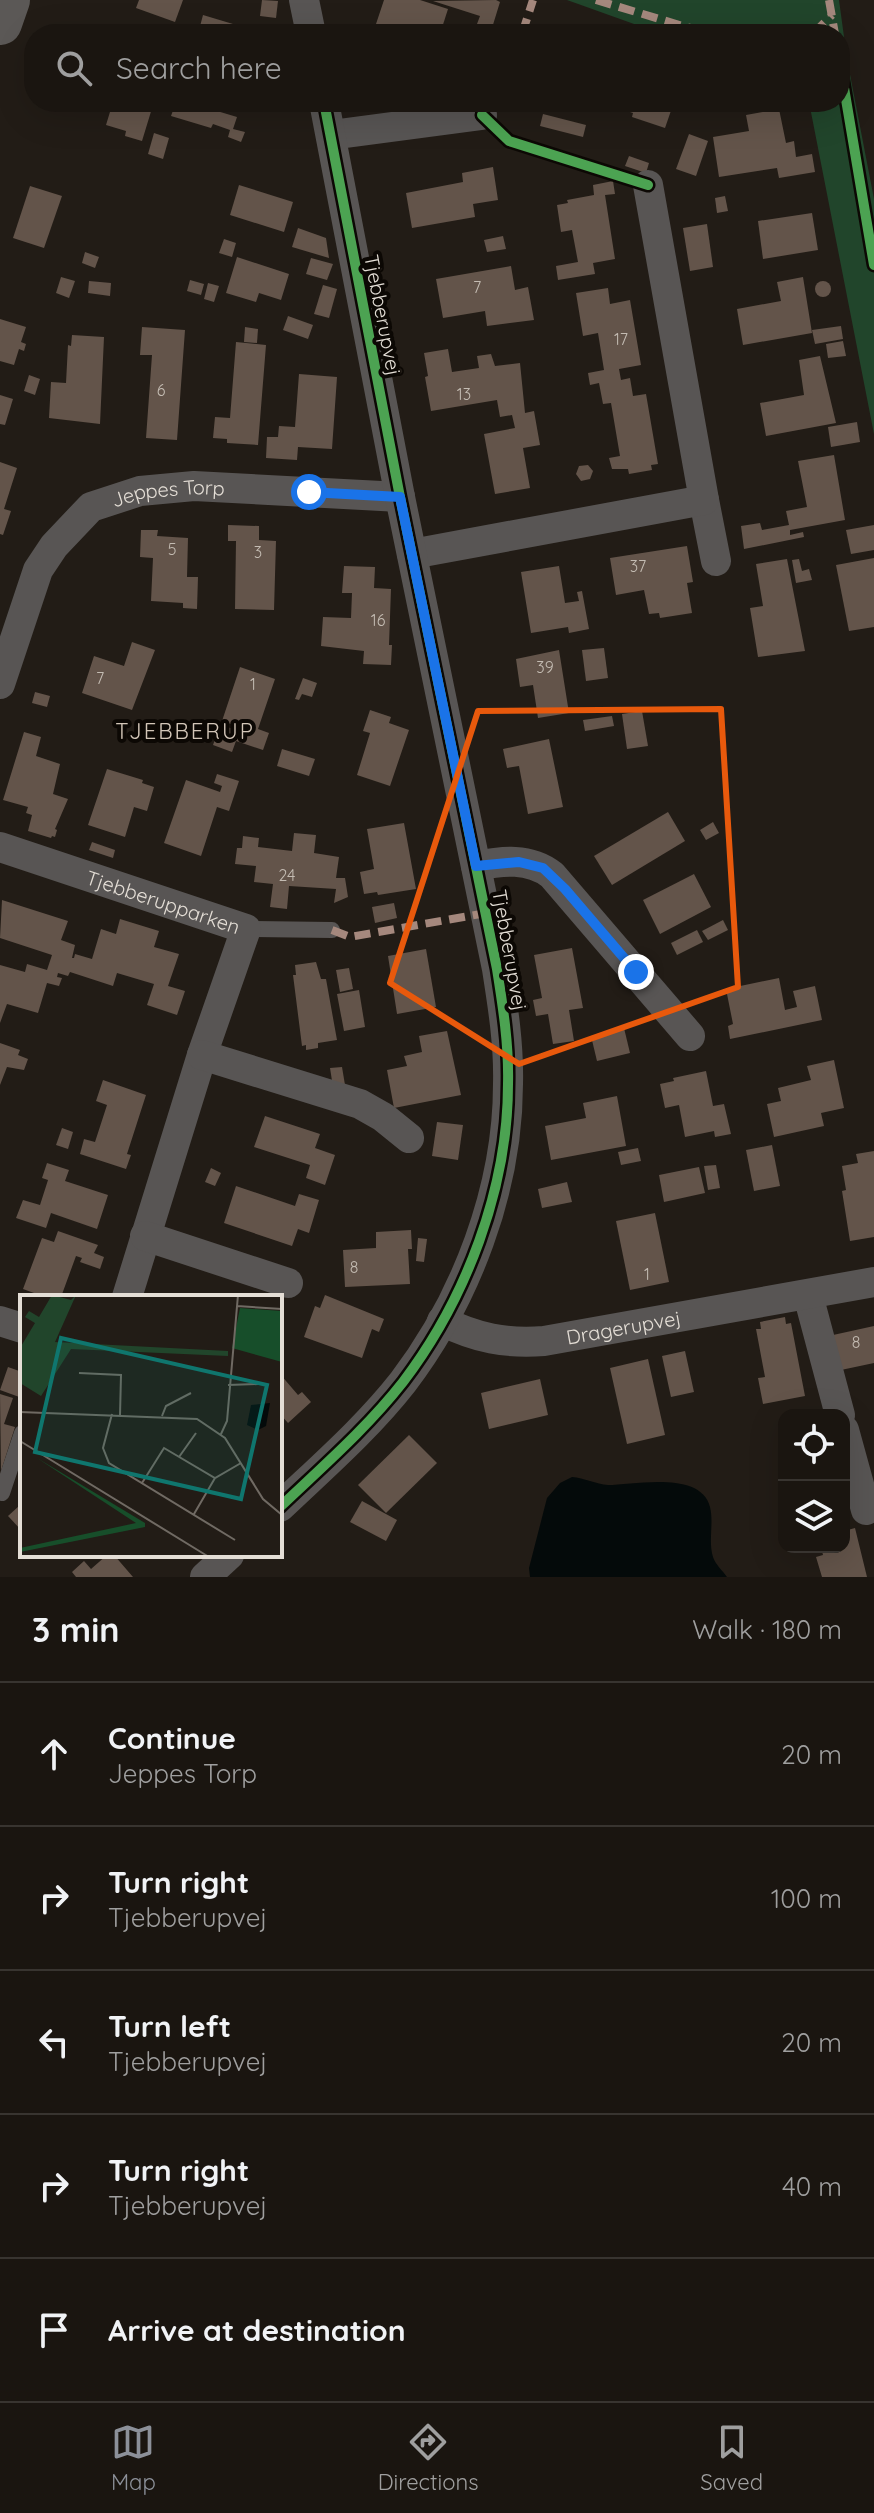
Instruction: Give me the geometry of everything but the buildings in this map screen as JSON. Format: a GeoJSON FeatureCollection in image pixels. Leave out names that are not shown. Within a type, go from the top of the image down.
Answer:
{"type":"FeatureCollection","features":[{"type":"Feature","properties":{"kind":"street"},"geometry":{"type":"LineString","coordinates":[[0,23],[8,0]]}},
{"type":"Feature","properties":{"kind":"street"},"geometry":{"type":"LineString","coordinates":[[304,0],[309,24]]}},
{"type":"Feature","properties":{"kind":"street","name":"Tjebberupvej"},"geometry":{"type":"LineString","coordinates":[[282,1505],[401,1384],[442,1321],[481,1236],[492,1200],[506,1121],[508,1087],[506,1026],[497,969],[400,497],[326,112]]}},
{"type":"Feature","properties":{"kind":"street"},"geometry":{"type":"LineString","coordinates":[[331,135],[482,115]]}},
{"type":"Feature","properties":{"kind":"street"},"geometry":{"type":"LineString","coordinates":[[648,185],[716,561]]}},
{"type":"Feature","properties":{"kind":"street","name":"Jeppes Torp"},"geometry":{"type":"LineString","coordinates":[[0,684],[38,570],[54,546],[91,507],[140,491],[194,486],[400,497]]}},
{"type":"Feature","properties":{"kind":"street"},"geometry":{"type":"LineString","coordinates":[[412,554],[704,500]]}},
{"type":"Feature","properties":{"kind":"street","name":"Tjebberupparken"},"geometry":{"type":"LineString","coordinates":[[0,847],[246,929],[202,1055],[128,1295]]}},
{"type":"Feature","properties":{"kind":"street","name":"Tjebberupvej"},"geometry":{"type":"LineString","coordinates":[[476,866],[519,862],[543,868],[552,875],[690,1036]]}},
{"type":"Feature","properties":{"kind":"street"},"geometry":{"type":"LineString","coordinates":[[202,1055],[360,1104],[383,1117],[409,1138]]}},
{"type":"Feature","properties":{"kind":"street"},"geometry":{"type":"LineString","coordinates":[[145,1236],[288,1283]]}},
{"type":"Feature","properties":{"kind":"street","name":"Dragerupvej"},"geometry":{"type":"LineString","coordinates":[[442,1321],[482,1338],[533,1342],[874,1282]]}},
{"type":"Feature","properties":{"kind":"street"},"geometry":{"type":"LineString","coordinates":[[808,1295],[838,1409]]}},
{"type":"Feature","properties":{"kind":"street"},"geometry":{"type":"LineString","coordinates":[[0,1321],[20,1327]]}},
{"type":"Feature","properties":{"kind":"street"},"geometry":{"type":"LineString","coordinates":[[850,1452],[866,1510]]}},
{"type":"Feature","properties":{"kind":"street"},"geometry":{"type":"LineString","coordinates":[[205,1577],[227,1557]]}},
{"type":"Feature","properties":{"kind":"lane"},"geometry":{"type":"LineString","coordinates":[[246,929],[332,930]]}},
{"type":"Feature","properties":{"kind":"lane"},"geometry":{"type":"LineString","coordinates":[[2,1493],[20,1439]]}},
{"type":"Feature","properties":{"kind":"highlighted area"},"geometry":{"type":"Polygon","coordinates":[[[721,709],[738,987],[519,1064],[390,983],[478,711],[721,709]]]}},
{"type":"Feature","properties":{"kind":"green space"},"geometry":{"type":"Polygon","coordinates":[[[567,0],[839,0],[842,24],[634,24],[567,0]]]}},
{"type":"Feature","properties":{"kind":"green space"},"geometry":{"type":"Polygon","coordinates":[[[850,75],[874,199],[874,434],[811,112],[850,112],[850,75]]]}},
{"type":"Feature","properties":{"kind":"shaded area"},"geometry":{"type":"Polygon","coordinates":[[[572,1477],[608,1485],[665,1482],[694,1488],[704,1495],[710,1507],[713,1557],[727,1577],[530,1577],[529,1568],[547,1498],[560,1483],[572,1477]]]}},
{"type":"Feature","properties":{"kind":"marked path"},"geometry":{"type":"LineString","coordinates":[[525,24],[533,0]]}},
{"type":"Feature","properties":{"kind":"marked path"},"geometry":{"type":"LineString","coordinates":[[596,0],[676,24]]}},
{"type":"Feature","properties":{"kind":"marked path"},"geometry":{"type":"LineString","coordinates":[[829,0],[833,24]]}},
{"type":"Feature","properties":{"kind":"marked path"},"geometry":{"type":"LineString","coordinates":[[823,24],[832,15]]}},
{"type":"Feature","properties":{"kind":"marked path"},"geometry":{"type":"LineString","coordinates":[[332,930],[350,937],[486,913]]}},
{"type":"Feature","properties":{"kind":"cycle path"},"geometry":{"type":"LineString","coordinates":[[282,1505],[389,1399],[426,1350],[446,1315],[464,1279],[491,1203],[506,1124],[508,1084],[507,1040],[497,969],[400,497],[326,112]]}},
{"type":"Feature","properties":{"kind":"cycle path"},"geometry":{"type":"LineString","coordinates":[[848,112],[874,265]]}},
{"type":"Feature","properties":{"kind":"cycle path"},"geometry":{"type":"LineString","coordinates":[[482,115],[509,141],[648,185]]}},
{"type":"Feature","properties":{"kind":"district","name":"TJEBBERUP"},"geometry":{"type":"Point","coordinates":[185,731]}},
{"type":"Feature","properties":{"kind":"route"},"geometry":{"type":"LineString","coordinates":[[309,492],[400,497],[476,866],[519,862],[543,868],[565,889],[636,972]]}}]}
